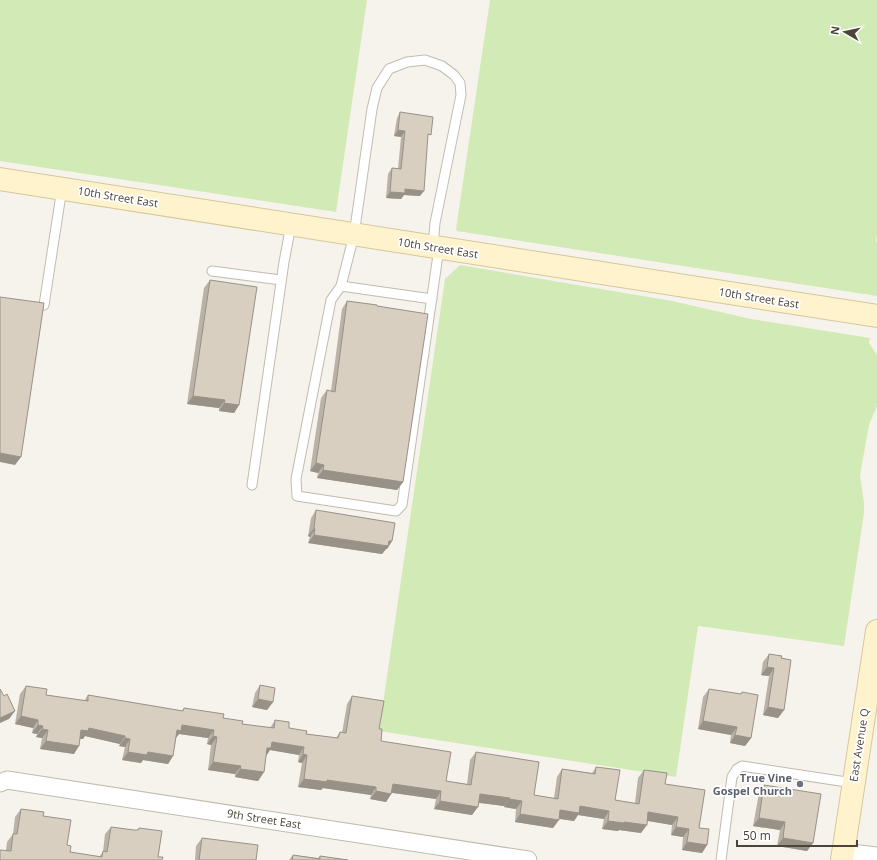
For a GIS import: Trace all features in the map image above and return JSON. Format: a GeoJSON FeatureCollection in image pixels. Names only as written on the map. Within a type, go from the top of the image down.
{"type":"FeatureCollection","features":[{"type":"Feature","properties":{"kind":"main road","name":"10th Street East"},"geometry":{"type":"LineString","coordinates":[[0,179],[877,316]]}},
{"type":"Feature","properties":{"kind":"main road","name":"East Avenue Q"},"geometry":{"type":"LineString","coordinates":[[843,856],[853,783],[872,694],[876,639]]}},
{"type":"Feature","properties":{"kind":"street","name":"9th Street East"},"geometry":{"type":"LineString","coordinates":[[0,783],[7,780],[528,860]]}},
{"type":"Feature","properties":{"kind":"street"},"geometry":{"type":"LineString","coordinates":[[843,856],[877,856]]}},
{"type":"Feature","properties":{"kind":"lane"},"geometry":{"type":"LineString","coordinates":[[425,60],[442,66],[454,75],[460,83],[461,95],[436,223],[436,248],[432,299],[402,505],[396,511],[297,496],[296,479],[331,300],[341,286],[354,235],[372,110],[377,88],[389,69],[407,62],[425,60]]}},
{"type":"Feature","properties":{"kind":"lane"},"geometry":{"type":"LineString","coordinates":[[44,305],[62,188]]}},
{"type":"Feature","properties":{"kind":"lane"},"geometry":{"type":"LineString","coordinates":[[252,485],[281,280],[291,225]]}},
{"type":"Feature","properties":{"kind":"lane"},"geometry":{"type":"LineString","coordinates":[[212,270],[281,280]]}},
{"type":"Feature","properties":{"kind":"lane"},"geometry":{"type":"LineString","coordinates":[[341,286],[432,299]]}},
{"type":"Feature","properties":{"kind":"lane"},"geometry":{"type":"LineString","coordinates":[[721,860],[732,777],[737,769],[742,766],[853,783]]}},
{"type":"Feature","properties":{"kind":"green space"},"geometry":{"type":"Polygon","coordinates":[[[0,0],[367,0],[336,212],[0,161],[0,0]]]}},
{"type":"Feature","properties":{"kind":"green space"},"geometry":{"type":"Polygon","coordinates":[[[490,0],[877,0],[877,296],[457,231],[456,229],[490,0]]]}},
{"type":"Feature","properties":{"kind":"green space"},"geometry":{"type":"Polygon","coordinates":[[[460,265],[672,301],[751,319],[870,338],[869,343],[877,355],[877,406],[869,425],[860,475],[864,513],[844,646],[698,626],[676,777],[379,731],[445,279],[460,265]]]}},
{"type":"Feature","properties":{"kind":"building"},"geometry":{"type":"Polygon","coordinates":[[[400,112],[433,117],[431,135],[428,134],[424,191],[405,189],[405,193],[390,192],[392,168],[401,169],[405,131],[398,130],[400,112]]]}},
{"type":"Feature","properties":{"kind":"building"},"geometry":{"type":"Polygon","coordinates":[[[210,280],[257,287],[239,405],[224,403],[225,400],[193,396],[210,280]]]}},
{"type":"Feature","properties":{"kind":"building"},"geometry":{"type":"Polygon","coordinates":[[[0,297],[44,303],[21,457],[0,453],[0,297]]]}},
{"type":"Feature","properties":{"kind":"building"},"geometry":{"type":"Polygon","coordinates":[[[347,301],[428,314],[403,482],[323,470],[324,465],[316,463],[327,390],[335,392],[347,301]]]}},
{"type":"Feature","properties":{"kind":"building"},"geometry":{"type":"Polygon","coordinates":[[[316,510],[395,523],[392,541],[389,541],[388,546],[314,535],[316,510]]]}},
{"type":"Feature","properties":{"kind":"building"},"geometry":{"type":"Polygon","coordinates":[[[769,654],[782,656],[781,658],[791,660],[784,710],[768,707],[774,668],[767,667],[769,654]]]}},
{"type":"Feature","properties":{"kind":"building"},"geometry":{"type":"Polygon","coordinates":[[[260,685],[275,688],[273,702],[258,699],[260,685]]]}},
{"type":"Feature","properties":{"kind":"building"},"geometry":{"type":"Polygon","coordinates":[[[26,686],[47,689],[46,695],[88,701],[88,695],[183,711],[184,708],[224,714],[223,718],[243,721],[242,724],[274,728],[275,720],[289,722],[289,728],[307,731],[306,734],[338,738],[340,732],[346,733],[352,696],[384,701],[379,729],[382,729],[381,741],[451,752],[446,781],[471,785],[476,752],[539,762],[534,795],[558,799],[562,769],[595,774],[596,767],[620,770],[615,800],[639,804],[644,770],[667,773],[665,784],[705,790],[699,828],[709,829],[707,845],[687,842],[689,829],[676,827],[678,817],[648,812],[647,825],[608,821],[609,811],[580,806],[579,813],[560,810],[559,820],[520,814],[522,801],[509,799],[510,798],[480,794],[478,807],[440,801],[441,791],[393,784],[391,794],[376,791],[376,787],[327,780],[327,782],[304,779],[307,755],[303,754],[304,747],[272,742],[271,748],[267,748],[264,772],[240,769],[241,766],[213,762],[217,737],[213,736],[214,730],[182,725],[181,731],[177,730],[173,756],[148,752],[147,755],[128,752],[130,739],[125,738],[125,736],[89,728],[88,731],[81,730],[79,746],[46,741],[48,730],[42,729],[43,726],[38,725],[38,720],[21,716],[26,686]]]}},
{"type":"Feature","properties":{"kind":"building"},"geometry":{"type":"Polygon","coordinates":[[[0,689],[4,696],[7,694],[15,711],[0,718],[0,689]]]}},
{"type":"Feature","properties":{"kind":"building"},"geometry":{"type":"Polygon","coordinates":[[[709,689],[758,695],[751,738],[735,735],[737,727],[703,721],[709,689]]]}},
{"type":"Feature","properties":{"kind":"building"},"geometry":{"type":"Polygon","coordinates":[[[764,785],[821,794],[813,843],[783,838],[785,822],[759,818],[764,785]]]}},
{"type":"Feature","properties":{"kind":"building"},"geometry":{"type":"Polygon","coordinates":[[[21,809],[44,812],[43,816],[71,820],[67,845],[71,846],[70,852],[102,857],[103,851],[107,852],[111,827],[162,831],[158,857],[163,857],[162,860],[0,860],[0,850],[11,851],[13,834],[17,834],[21,809]]]}},
{"type":"Feature","properties":{"kind":"building"},"geometry":{"type":"Polygon","coordinates":[[[202,838],[258,845],[256,860],[199,860],[202,838]]]}},
{"type":"Feature","properties":{"kind":"building"},"geometry":{"type":"Polygon","coordinates":[[[293,855],[320,859],[320,856],[348,860],[292,860],[293,855]]]}},
{"type":"Feature","properties":{"kind":"place","name":"True Vine Gospel Church"},"geometry":{"type":"Point","coordinates":[800,784]}}]}
